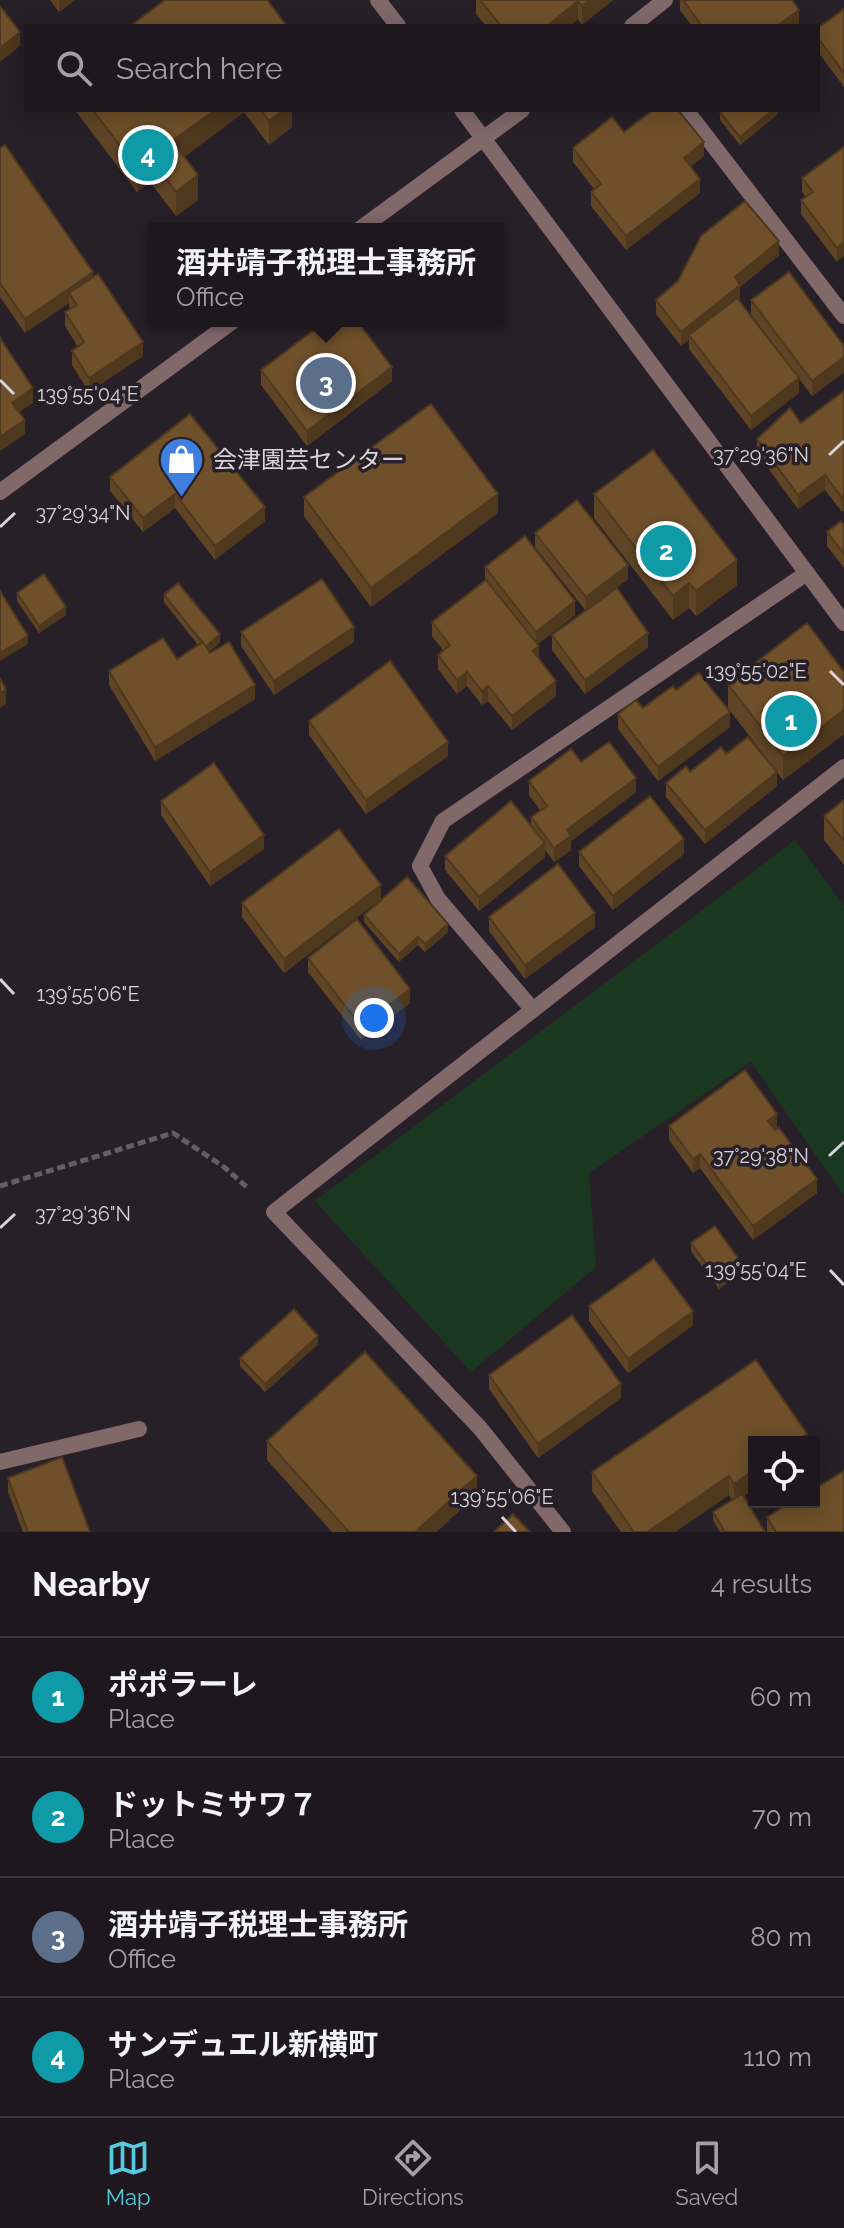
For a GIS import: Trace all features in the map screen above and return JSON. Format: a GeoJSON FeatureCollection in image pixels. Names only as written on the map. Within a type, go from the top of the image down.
{"type":"FeatureCollection","features":[{"type":"Feature","properties":{"kind":"street"},"geometry":{"type":"LineString","coordinates":[[378,0],[396,24]]}},
{"type":"Feature","properties":{"kind":"street"},"geometry":{"type":"LineString","coordinates":[[635,24],[665,0]]}},
{"type":"Feature","properties":{"kind":"street"},"geometry":{"type":"LineString","coordinates":[[464,112],[844,623]]}},
{"type":"Feature","properties":{"kind":"street"},"geometry":{"type":"LineString","coordinates":[[368,223],[519,112]]}},
{"type":"Feature","properties":{"kind":"street"},"geometry":{"type":"LineString","coordinates":[[688,112],[844,316]]}},
{"type":"Feature","properties":{"kind":"street"},"geometry":{"type":"LineString","coordinates":[[0,492],[225,327]]}},
{"type":"Feature","properties":{"kind":"street"},"geometry":{"type":"LineString","coordinates":[[533,1010],[438,899],[420,866],[443,821],[807,573]]}},
{"type":"Feature","properties":{"kind":"street"},"geometry":{"type":"LineString","coordinates":[[563,1532],[480,1428],[274,1212],[844,767]]}},
{"type":"Feature","properties":{"kind":"street"},"geometry":{"type":"LineString","coordinates":[[0,1462],[139,1429]]}},
{"type":"Feature","properties":{"kind":"path"},"geometry":{"type":"LineString","coordinates":[[0,1186],[173,1133],[224,1167],[274,1212]]}},
{"type":"Feature","properties":{"kind":"green space"},"geometry":{"type":"Polygon","coordinates":[[[795,840],[844,906],[844,1196],[751,1062],[589,1173],[596,1267],[471,1372],[315,1201],[795,840]]]}},
{"type":"Feature","properties":{"kind":"building"},"geometry":{"type":"Polygon","coordinates":[[[165,0],[267,0],[285,24],[133,24],[165,0]]]}},
{"type":"Feature","properties":{"kind":"building"},"geometry":{"type":"Polygon","coordinates":[[[480,0],[589,0],[582,6],[578,1],[549,24],[499,24],[480,0]]]}},
{"type":"Feature","properties":{"kind":"building"},"geometry":{"type":"Polygon","coordinates":[[[683,0],[792,0],[799,10],[780,24],[701,24],[683,0]]]}},
{"type":"Feature","properties":{"kind":"building"},"geometry":{"type":"Polygon","coordinates":[[[0,6],[20,32],[0,48],[0,6]]]}},
{"type":"Feature","properties":{"kind":"building"},"geometry":{"type":"Polygon","coordinates":[[[844,9],[844,73],[820,41],[820,27],[844,9]]]}},
{"type":"Feature","properties":{"kind":"building"},"geometry":{"type":"Polygon","coordinates":[[[95,112],[212,112],[172,141],[198,175],[176,192],[150,158],[137,168],[95,112]]]}},
{"type":"Feature","properties":{"kind":"building"},"geometry":{"type":"Polygon","coordinates":[[[262,112],[280,112],[269,121],[262,112]]]}},
{"type":"Feature","properties":{"kind":"building"},"geometry":{"type":"Polygon","coordinates":[[[650,112],[680,112],[704,142],[684,158],[700,179],[626,236],[591,192],[601,184],[573,148],[612,117],[624,132],[650,112]]]}},
{"type":"Feature","properties":{"kind":"building"},"geometry":{"type":"Polygon","coordinates":[[[720,112],[771,112],[740,137],[720,112]]]}},
{"type":"Feature","properties":{"kind":"building"},"geometry":{"type":"Polygon","coordinates":[[[5,145],[93,272],[25,319],[0,283],[0,148],[5,145]]]}},
{"type":"Feature","properties":{"kind":"building"},"geometry":{"type":"Polygon","coordinates":[[[844,147],[844,242],[837,248],[801,200],[813,192],[802,178],[844,147]]]}},
{"type":"Feature","properties":{"kind":"building"},"geometry":{"type":"Polygon","coordinates":[[[745,201],[779,241],[735,277],[740,285],[681,332],[656,300],[678,281],[701,236],[745,201]]]}},
{"type":"Feature","properties":{"kind":"building"},"geometry":{"type":"Polygon","coordinates":[[[789,272],[844,346],[844,357],[812,381],[751,300],[789,272]]]}},
{"type":"Feature","properties":{"kind":"building"},"geometry":{"type":"Polygon","coordinates":[[[98,274],[143,342],[89,378],[72,351],[84,342],[65,312],[77,305],[69,293],[98,274]]]}},
{"type":"Feature","properties":{"kind":"building"},"geometry":{"type":"Polygon","coordinates":[[[737,298],[799,378],[751,416],[689,335],[737,298]]]}},
{"type":"Feature","properties":{"kind":"building"},"geometry":{"type":"Polygon","coordinates":[[[318,327],[362,327],[392,367],[307,431],[261,370],[318,327]]]}},
{"type":"Feature","properties":{"kind":"building"},"geometry":{"type":"Polygon","coordinates":[[[0,338],[33,388],[12,403],[25,420],[0,437],[0,338]]]}},
{"type":"Feature","properties":{"kind":"building"},"geometry":{"type":"Polygon","coordinates":[[[844,391],[844,496],[842,498],[825,475],[798,495],[757,439],[790,408],[801,423],[844,391]]]}},
{"type":"Feature","properties":{"kind":"building"},"geometry":{"type":"Polygon","coordinates":[[[431,404],[498,494],[371,588],[304,497],[431,404]]]}},
{"type":"Feature","properties":{"kind":"building","name":"会津園芸センター"},"geometry":{"type":"Polygon","coordinates":[[[190,414],[265,507],[215,546],[175,494],[143,518],[110,477],[190,414]]]}},
{"type":"Feature","properties":{"kind":"building"},"geometry":{"type":"Polygon","coordinates":[[[653,450],[737,560],[696,591],[689,583],[673,596],[594,494],[653,450]]]}},
{"type":"Feature","properties":{"kind":"building"},"geometry":{"type":"Polygon","coordinates":[[[577,500],[628,565],[586,597],[535,533],[577,500]]]}},
{"type":"Feature","properties":{"kind":"building"},"geometry":{"type":"Polygon","coordinates":[[[841,521],[844,525],[844,554],[827,532],[841,521]]]}},
{"type":"Feature","properties":{"kind":"building"},"geometry":{"type":"Polygon","coordinates":[[[525,536],[575,601],[536,632],[485,567],[525,536]]]}},
{"type":"Feature","properties":{"kind":"building"},"geometry":{"type":"Polygon","coordinates":[[[44,574],[66,607],[39,626],[17,593],[44,574]]]}},
{"type":"Feature","properties":{"kind":"building"},"geometry":{"type":"Polygon","coordinates":[[[322,579],[354,627],[274,681],[241,632],[322,579]]]}},
{"type":"Feature","properties":{"kind":"building"},"geometry":{"type":"Polygon","coordinates":[[[486,580],[539,646],[533,651],[556,681],[512,716],[488,686],[482,691],[467,672],[457,680],[438,655],[450,645],[432,622],[486,580]]]}},
{"type":"Feature","properties":{"kind":"building"},"geometry":{"type":"Polygon","coordinates":[[[178,583],[220,634],[206,647],[164,595],[178,583]]]}},
{"type":"Feature","properties":{"kind":"building"},"geometry":{"type":"Polygon","coordinates":[[[617,588],[648,633],[585,680],[552,635],[617,588]]]}},
{"type":"Feature","properties":{"kind":"building"},"geometry":{"type":"Polygon","coordinates":[[[0,591],[28,636],[0,653],[0,591]]]}},
{"type":"Feature","properties":{"kind":"building"},"geometry":{"type":"Polygon","coordinates":[[[807,623],[844,672],[844,710],[783,756],[728,684],[807,623]]]}},
{"type":"Feature","properties":{"kind":"building"},"geometry":{"type":"Polygon","coordinates":[[[163,638],[177,659],[203,642],[210,653],[229,642],[255,685],[155,747],[109,671],[163,638]]]}},
{"type":"Feature","properties":{"kind":"building"},"geometry":{"type":"Polygon","coordinates":[[[390,661],[448,742],[366,800],[309,721],[390,661]]]}},
{"type":"Feature","properties":{"kind":"building"},"geometry":{"type":"Polygon","coordinates":[[[699,673],[730,712],[658,767],[618,714],[636,700],[643,708],[673,686],[676,690],[699,673]]]}},
{"type":"Feature","properties":{"kind":"building"},"geometry":{"type":"Polygon","coordinates":[[[0,678],[6,690],[0,693],[0,678]]]}},
{"type":"Feature","properties":{"kind":"building"},"geometry":{"type":"Polygon","coordinates":[[[748,737],[777,772],[705,830],[666,783],[686,766],[690,772],[721,747],[726,754],[748,737]]]}},
{"type":"Feature","properties":{"kind":"building"},"geometry":{"type":"Polygon","coordinates":[[[609,742],[636,778],[567,830],[571,836],[554,848],[531,817],[547,806],[529,781],[571,749],[581,762],[609,742]]]}},
{"type":"Feature","properties":{"kind":"building"},"geometry":{"type":"Polygon","coordinates":[[[214,763],[264,835],[210,872],[161,801],[214,763]]]}},
{"type":"Feature","properties":{"kind":"building"},"geometry":{"type":"Polygon","coordinates":[[[650,796],[684,839],[613,896],[579,852],[650,796]]]}},
{"type":"Feature","properties":{"kind":"building"},"geometry":{"type":"Polygon","coordinates":[[[844,800],[844,841],[824,816],[844,800]]]}},
{"type":"Feature","properties":{"kind":"building"},"geometry":{"type":"Polygon","coordinates":[[[511,801],[545,843],[479,897],[445,856],[511,801]]]}},
{"type":"Feature","properties":{"kind":"building"},"geometry":{"type":"Polygon","coordinates":[[[339,829],[381,885],[284,959],[242,903],[339,829]]]}},
{"type":"Feature","properties":{"kind":"building"},"geometry":{"type":"Polygon","coordinates":[[[558,864],[595,913],[525,965],[489,917],[558,864]]]}},
{"type":"Feature","properties":{"kind":"building"},"geometry":{"type":"Polygon","coordinates":[[[407,877],[448,924],[425,944],[418,937],[399,954],[364,915],[407,877]]]}},
{"type":"Feature","properties":{"kind":"building"},"geometry":{"type":"Polygon","coordinates":[[[357,919],[410,989],[361,1026],[308,958],[357,919]]]}},
{"type":"Feature","properties":{"kind":"building"},"geometry":{"type":"Polygon","coordinates":[[[745,1070],[777,1114],[768,1121],[775,1130],[779,1128],[817,1179],[753,1226],[700,1154],[693,1159],[669,1126],[745,1070]]]}},
{"type":"Feature","properties":{"kind":"building"},"geometry":{"type":"Polygon","coordinates":[[[715,1226],[742,1264],[719,1281],[691,1243],[715,1226]]]}},
{"type":"Feature","properties":{"kind":"building"},"geometry":{"type":"Polygon","coordinates":[[[654,1259],[693,1311],[628,1359],[589,1306],[654,1259]]]}},
{"type":"Feature","properties":{"kind":"building"},"geometry":{"type":"Polygon","coordinates":[[[294,1309],[318,1336],[265,1384],[240,1358],[294,1309]]]}},
{"type":"Feature","properties":{"kind":"building"},"geometry":{"type":"Polygon","coordinates":[[[572,1315],[621,1384],[538,1444],[489,1375],[572,1315]]]}},
{"type":"Feature","properties":{"kind":"building"},"geometry":{"type":"Polygon","coordinates":[[[365,1352],[477,1476],[415,1532],[349,1532],[267,1441],[365,1352]]]}},
{"type":"Feature","properties":{"kind":"building"},"geometry":{"type":"Polygon","coordinates":[[[756,1360],[807,1434],[748,1436],[748,1474],[734,1484],[729,1476],[647,1532],[634,1532],[592,1472],[756,1360]]]}},
{"type":"Feature","properties":{"kind":"building"},"geometry":{"type":"Polygon","coordinates":[[[62,1457],[90,1532],[28,1532],[8,1478],[62,1457]]]}},
{"type":"Feature","properties":{"kind":"building"},"geometry":{"type":"Polygon","coordinates":[[[844,1471],[844,1532],[776,1532],[767,1517],[782,1508],[820,1508],[820,1485],[844,1471]]]}},
{"type":"Feature","properties":{"kind":"building"},"geometry":{"type":"Polygon","coordinates":[[[742,1494],[765,1532],[725,1532],[713,1512],[742,1494]]]}},
{"type":"Feature","properties":{"kind":"building"},"geometry":{"type":"Polygon","coordinates":[[[513,1514],[530,1532],[494,1532],[513,1514]]]}},
{"type":"Feature","properties":{"kind":"place","name":"サンデュエル新横町"},"geometry":{"type":"Point","coordinates":[148,155]}},
{"type":"Feature","properties":{"kind":"place","name":"酒井靖子税理士事務所"},"geometry":{"type":"Point","coordinates":[326,383]}},
{"type":"Feature","properties":{"kind":"place","name":"会津園芸センター"},"geometry":{"type":"Point","coordinates":[182,499]}},
{"type":"Feature","properties":{"kind":"place","name":"ドットミサワ７"},"geometry":{"type":"Point","coordinates":[666,551]}},
{"type":"Feature","properties":{"kind":"place","name":"ポポラーレ"},"geometry":{"type":"Point","coordinates":[791,721]}}]}
